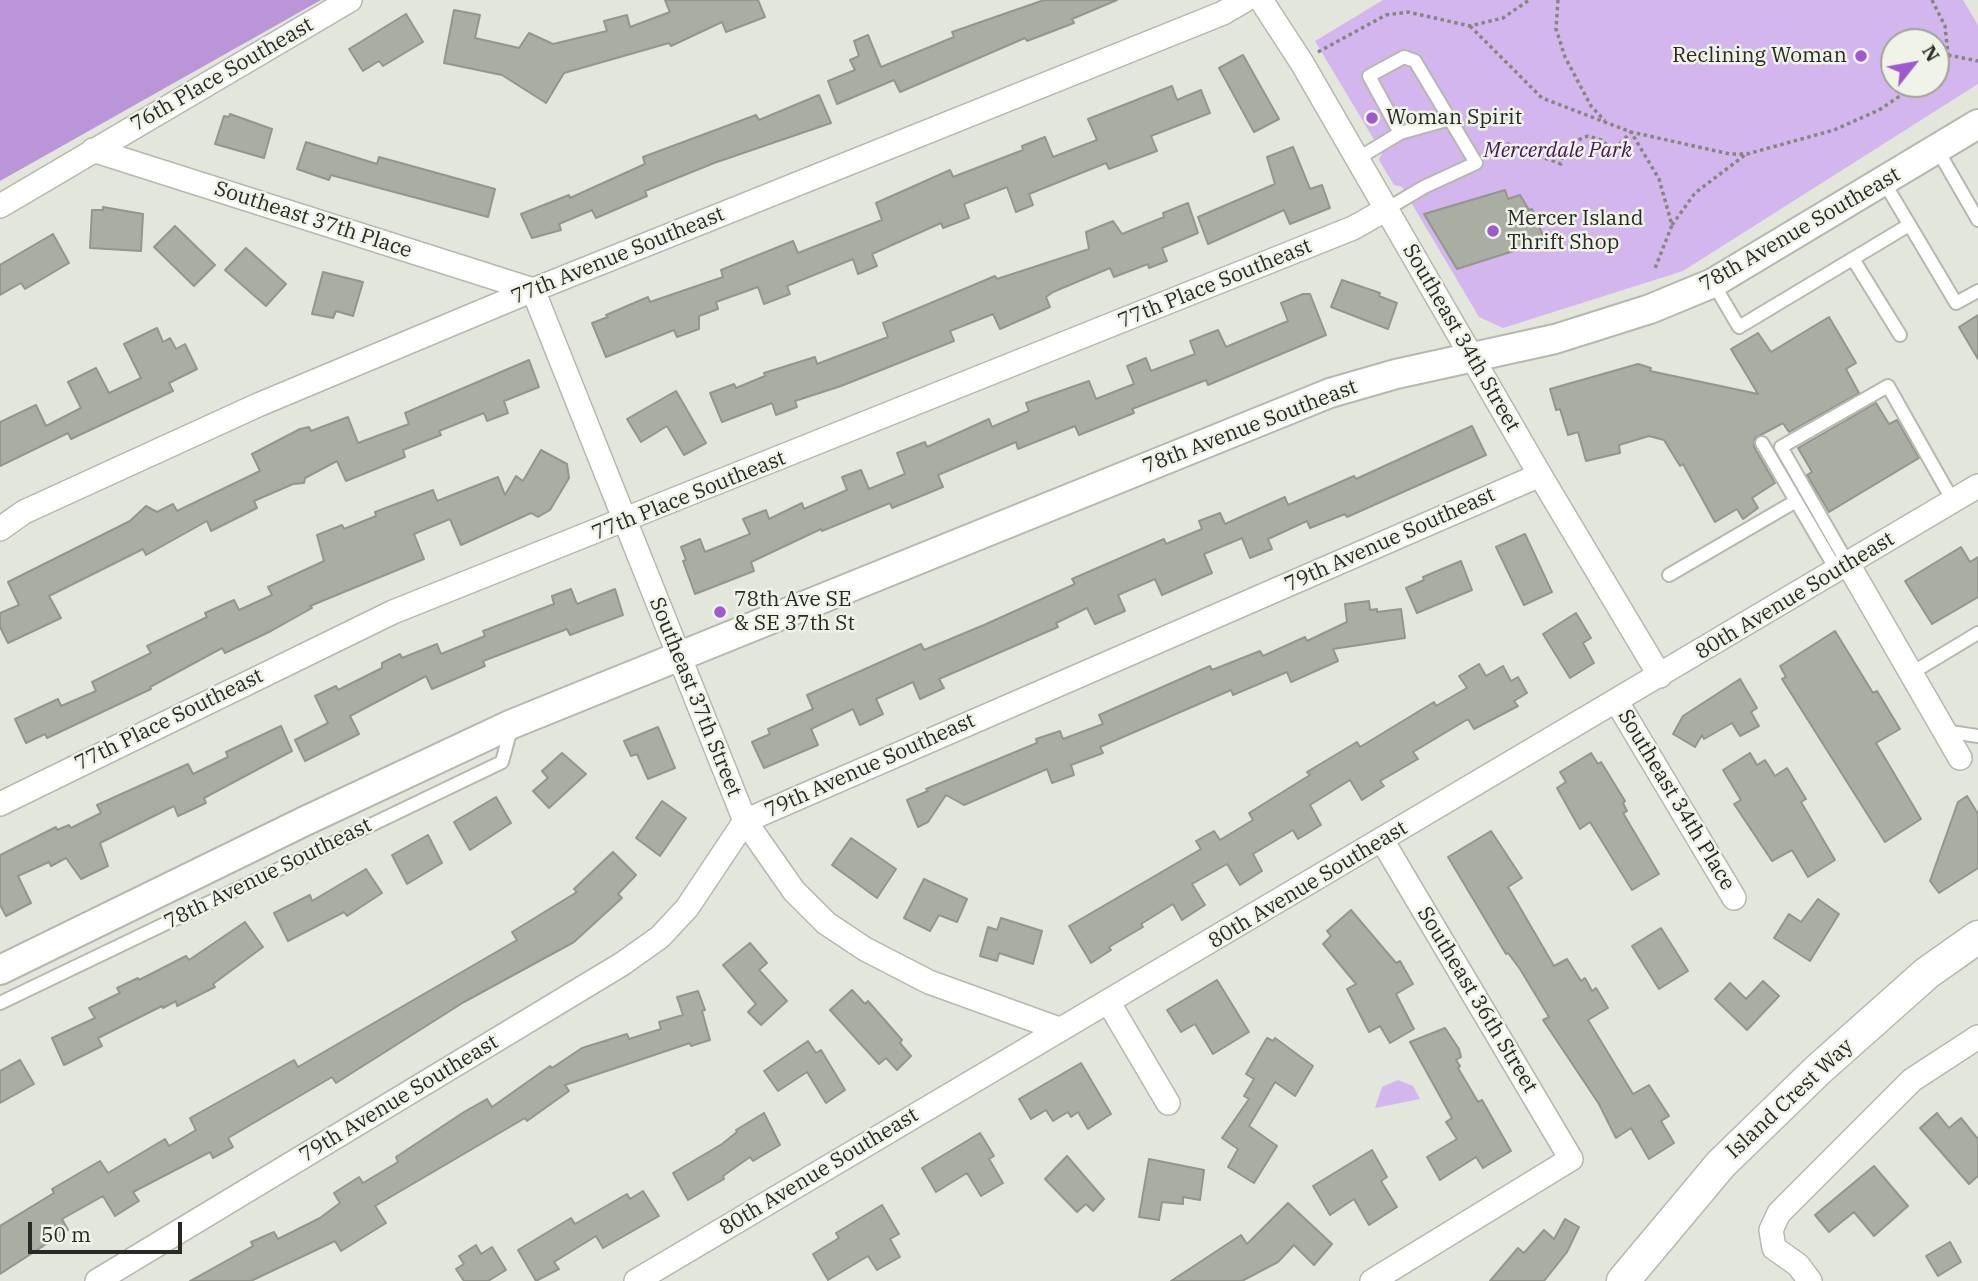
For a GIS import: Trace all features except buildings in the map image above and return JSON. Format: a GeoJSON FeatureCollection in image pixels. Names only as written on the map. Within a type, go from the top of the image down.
{"type":"FeatureCollection","features":[{"type":"Feature","properties":{"kind":"main road","name":"Island Crest Way"},"geometry":{"type":"LineString","coordinates":[[1623,1281],[1721,1164],[1927,973],[1978,937]]}},
{"type":"Feature","properties":{"kind":"street","name":"76th Place Southeast"},"geometry":{"type":"LineString","coordinates":[[0,206],[350,0]]}},
{"type":"Feature","properties":{"kind":"street","name":"77th Avenue Southeast"},"geometry":{"type":"LineString","coordinates":[[0,529],[24,512],[258,405],[533,290],[1210,18],[1245,0]]}},
{"type":"Feature","properties":{"kind":"street","name":"Southeast 34th Street"},"geometry":{"type":"LineString","coordinates":[[1261,0],[1302,63],[1540,475],[1660,676]]}},
{"type":"Feature","properties":{"kind":"street","name":"78th Avenue Southeast"},"geometry":{"type":"LineString","coordinates":[[0,970],[305,821],[512,724],[1330,393],[1472,356],[1555,339],[1650,309],[1713,283],[1978,124]]}},
{"type":"Feature","properties":{"kind":"street","name":"Southeast 37th Place"},"geometry":{"type":"LineString","coordinates":[[93,149],[533,290]]}},
{"type":"Feature","properties":{"kind":"street","name":"77th Place Southeast"},"geometry":{"type":"LineString","coordinates":[[0,804],[393,612],[1353,228],[1388,209]]}},
{"type":"Feature","properties":{"kind":"street","name":"Southeast 37th Street"},"geometry":{"type":"LineString","coordinates":[[533,290],[745,821],[794,891],[826,923],[929,982],[1059,1029]]}},
{"type":"Feature","properties":{"kind":"street","name":"79th Avenue Southeast"},"geometry":{"type":"LineString","coordinates":[[97,1281],[622,964],[660,937],[687,908],[745,821],[1540,475]]}},
{"type":"Feature","properties":{"kind":"street","name":"80th Avenue Southeast"},"geometry":{"type":"LineString","coordinates":[[636,1281],[1978,486]]}},
{"type":"Feature","properties":{"kind":"street"},"geometry":{"type":"LineString","coordinates":[[1843,568],[1960,758]]}},
{"type":"Feature","properties":{"kind":"street","name":"Southeast 34th Place"},"geometry":{"type":"LineString","coordinates":[[1617,702],[1734,898]]}},
{"type":"Feature","properties":{"kind":"street","name":"Southeast 36th Street"},"geometry":{"type":"LineString","coordinates":[[1372,1281],[1571,1159],[1382,840]]}},
{"type":"Feature","properties":{"kind":"street"},"geometry":{"type":"LineString","coordinates":[[1109,1003],[1168,1103]]}},
{"type":"Feature","properties":{"kind":"street"},"geometry":{"type":"LineString","coordinates":[[1810,1281],[1798,1265],[1774,1248],[1771,1230],[1779,1213],[1912,1080],[1978,1037]]}},
{"type":"Feature","properties":{"kind":"lane"},"geometry":{"type":"LineString","coordinates":[[1388,209],[1424,187],[1476,163],[1415,61],[1405,57],[1369,76],[1400,134]]}},
{"type":"Feature","properties":{"kind":"lane"},"geometry":{"type":"LineString","coordinates":[[1357,159],[1400,134],[1450,119]]}},
{"type":"Feature","properties":{"kind":"lane"},"geometry":{"type":"LineString","coordinates":[[1937,149],[1978,220]]}},
{"type":"Feature","properties":{"kind":"lane"},"geometry":{"type":"LineString","coordinates":[[1884,182],[1956,303],[1978,291]]}},
{"type":"Feature","properties":{"kind":"lane"},"geometry":{"type":"LineString","coordinates":[[1713,283],[1740,327],[1909,225]]}},
{"type":"Feature","properties":{"kind":"lane"},"geometry":{"type":"LineString","coordinates":[[1853,259],[1900,335]]}},
{"type":"Feature","properties":{"kind":"lane"},"geometry":{"type":"LineString","coordinates":[[1843,568],[1781,447],[1888,386],[1953,501]]}},
{"type":"Feature","properties":{"kind":"lane"},"geometry":{"type":"LineString","coordinates":[[1762,443],[1796,501],[1843,568]]}},
{"type":"Feature","properties":{"kind":"lane"},"geometry":{"type":"LineString","coordinates":[[1669,575],[1796,501]]}},
{"type":"Feature","properties":{"kind":"lane"},"geometry":{"type":"LineString","coordinates":[[1910,674],[1978,633]]}},
{"type":"Feature","properties":{"kind":"lane","name":"78th Avenue Southeast"},"geometry":{"type":"LineString","coordinates":[[0,1003],[502,762],[512,724]]}},
{"type":"Feature","properties":{"kind":"lane"},"geometry":{"type":"LineString","coordinates":[[1944,731],[1978,736]]}},
{"type":"Feature","properties":{"kind":"path"},"geometry":{"type":"LineString","coordinates":[[1302,63],[1386,15],[1408,12],[1470,26],[1503,18],[1529,0]]}},
{"type":"Feature","properties":{"kind":"path"},"geometry":{"type":"LineString","coordinates":[[1558,0],[1556,29],[1565,57],[1591,106],[1607,123]]}},
{"type":"Feature","properties":{"kind":"path"},"geometry":{"type":"LineString","coordinates":[[1932,0],[1945,28]]}},
{"type":"Feature","properties":{"kind":"path"},"geometry":{"type":"LineString","coordinates":[[1470,26],[1542,98],[1631,132],[1691,147],[1746,154],[1834,131],[1880,110],[1898,98]]}},
{"type":"Feature","properties":{"kind":"path"},"geometry":{"type":"LineString","coordinates":[[1950,55],[1978,61]]}},
{"type":"Feature","properties":{"kind":"path"},"geometry":{"type":"LineString","coordinates":[[1494,152],[1508,144],[1561,164],[1563,153],[1573,142],[1588,136],[1601,140],[1614,150],[1631,132]]}},
{"type":"Feature","properties":{"kind":"path"},"geometry":{"type":"LineString","coordinates":[[1631,132],[1659,179],[1672,225]]}},
{"type":"Feature","properties":{"kind":"path"},"geometry":{"type":"LineString","coordinates":[[1654,271],[1672,225],[1695,193],[1746,154]]}},
{"type":"Feature","properties":{"kind":"green space","name":"Mercerdale Park"},"geometry":{"type":"Polygon","coordinates":[[[1383,0],[1963,0],[1978,25],[1978,84],[1683,271],[1503,328],[1479,317],[1402,187],[1394,185],[1379,160],[1382,153],[1315,41],[1383,0]]]}},
{"type":"Feature","properties":{"kind":"green space"},"geometry":{"type":"Polygon","coordinates":[[[1398,1080],[1413,1086],[1420,1099],[1375,1108],[1382,1087],[1398,1080]]]}},
{"type":"Feature","properties":{"kind":"shaded area"},"geometry":{"type":"Polygon","coordinates":[[[0,0],[321,0],[0,181],[0,0]]]}},
{"type":"Feature","properties":{"kind":"place","name":"Reclining Woman"},"geometry":{"type":"Point","coordinates":[1861,56]}},
{"type":"Feature","properties":{"kind":"place","name":"Woman Spirit"},"geometry":{"type":"Point","coordinates":[1372,118]}},
{"type":"Feature","properties":{"kind":"place","name":"Mercer Island Thrift Shop"},"geometry":{"type":"Point","coordinates":[1493,231]}},
{"type":"Feature","properties":{"kind":"place","name":"78th Ave SE & SE 37th St"},"geometry":{"type":"Point","coordinates":[720,612]}}]}
